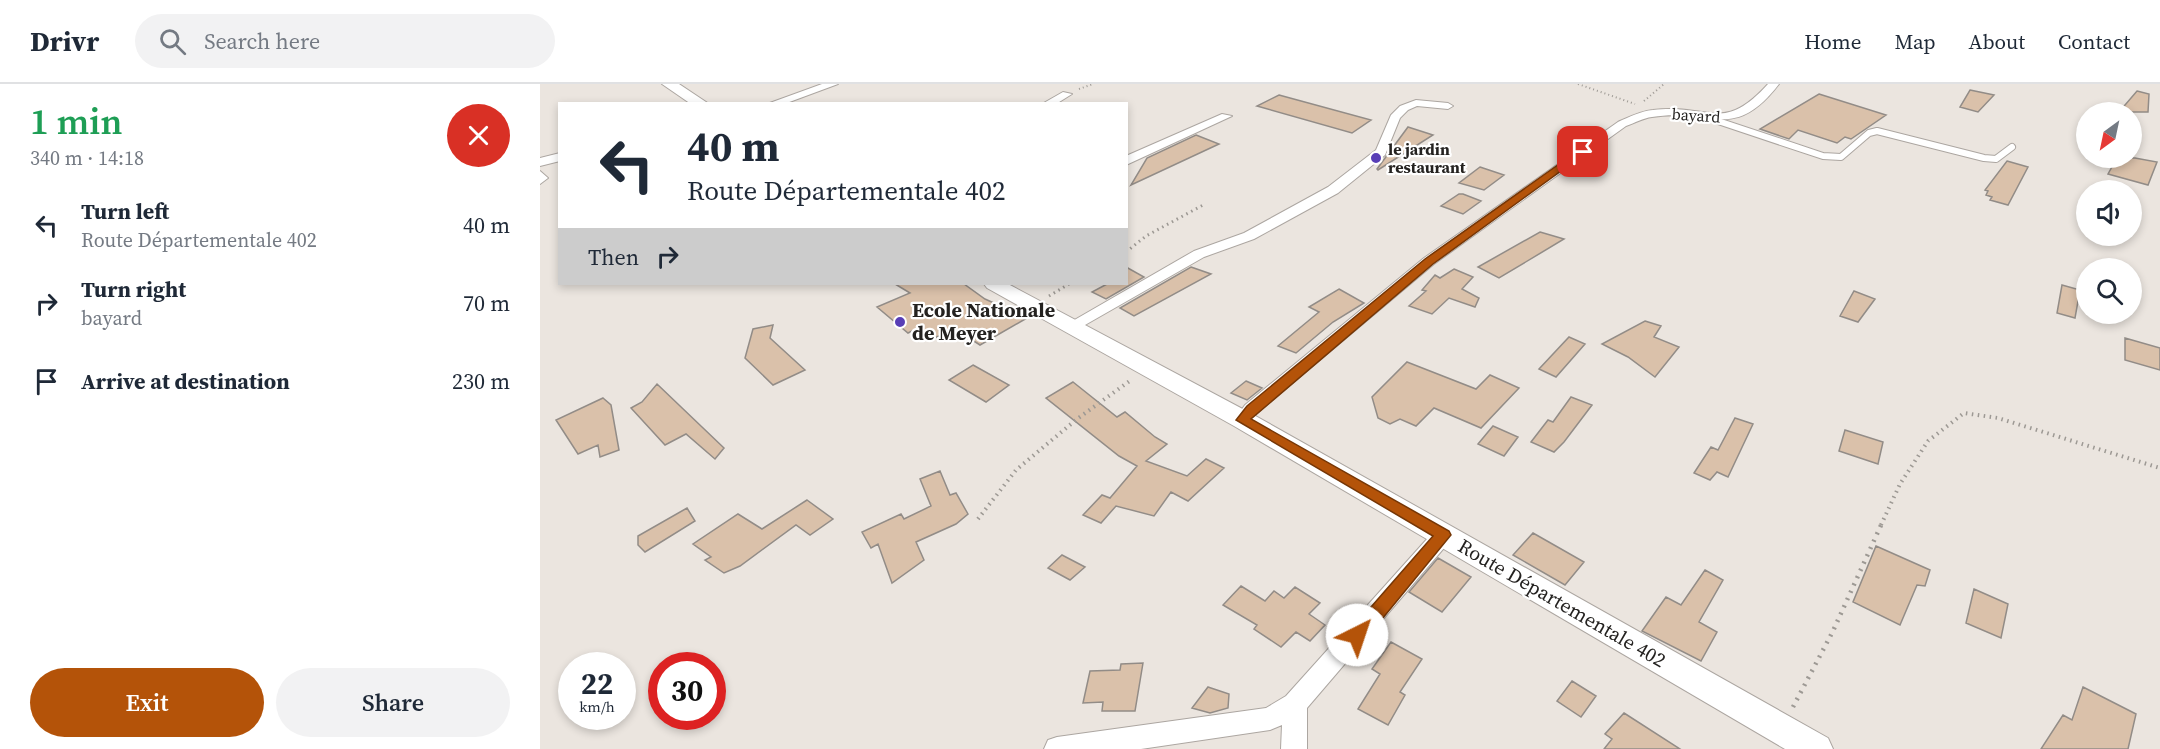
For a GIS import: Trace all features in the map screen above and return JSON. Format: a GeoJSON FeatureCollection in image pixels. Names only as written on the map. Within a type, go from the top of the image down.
{"type":"FeatureCollection","features":[{"type":"Feature","properties":{"kind":"main road"},"geometry":{"type":"LineString","coordinates":[[669,84],[699,102]]}},
{"type":"Feature","properties":{"kind":"main road","name":"Route Départementale 402"},"geometry":{"type":"LineString","coordinates":[[996,285],[1243,420],[1816,749]]}},
{"type":"Feature","properties":{"kind":"street"},"geometry":{"type":"LineString","coordinates":[[778,102],[833,84]]}},
{"type":"Feature","properties":{"kind":"street","name":"bayard"},"geometry":{"type":"LineString","coordinates":[[1243,420],[1251,409],[1429,261],[1622,124],[1656,112],[1715,120],[1736,116],[1765,96],[1774,84]]}},
{"type":"Feature","properties":{"kind":"street"},"geometry":{"type":"LineString","coordinates":[[1051,102],[1067,94]]}},
{"type":"Feature","properties":{"kind":"street"},"geometry":{"type":"LineString","coordinates":[[1072,326],[1199,254],[1249,236],[1333,190],[1359,172],[1381,152],[1395,117],[1404,108],[1416,103],[1448,106]]}},
{"type":"Feature","properties":{"kind":"street"},"geometry":{"type":"LineString","coordinates":[[1128,160],[1226,116]]}},
{"type":"Feature","properties":{"kind":"street"},"geometry":{"type":"LineString","coordinates":[[540,162],[558,158]]}},
{"type":"Feature","properties":{"kind":"street"},"geometry":{"type":"LineString","coordinates":[[540,175],[542,178],[540,180]]}},
{"type":"Feature","properties":{"kind":"street"},"geometry":{"type":"LineString","coordinates":[[1057,749],[1270,719],[1296,704],[1443,535]]}},
{"type":"Feature","properties":{"kind":"street"},"geometry":{"type":"LineString","coordinates":[[1294,749],[1296,704]]}},
{"type":"Feature","properties":{"kind":"lane"},"geometry":{"type":"LineString","coordinates":[[1715,120],[1823,156],[1841,157],[1869,133],[1877,131],[1984,158],[1996,159],[2012,147]]}},
{"type":"Feature","properties":{"kind":"path"},"geometry":{"type":"LineString","coordinates":[[1578,84],[1639,105]]}},
{"type":"Feature","properties":{"kind":"path"},"geometry":{"type":"LineString","coordinates":[[1128,250],[1146,236],[1205,204]]}},
{"type":"Feature","properties":{"kind":"path"},"geometry":{"type":"LineString","coordinates":[[978,519],[1016,470],[1077,418],[1149,367]]}},
{"type":"Feature","properties":{"kind":"path"},"geometry":{"type":"LineString","coordinates":[[1781,729],[1833,631],[1846,598],[1900,484],[1928,441],[1964,413],[1998,418],[2160,468]]}},
{"type":"Feature","properties":{"kind":"building"},"geometry":{"type":"Polygon","coordinates":[[[1970,90],[1994,95],[1978,112],[1960,107],[1970,90]]]}},
{"type":"Feature","properties":{"kind":"building"},"geometry":{"type":"Polygon","coordinates":[[[2137,91],[2149,94],[2148,112],[2142,112],[2142,102],[2128,102],[2137,91]]]}},
{"type":"Feature","properties":{"kind":"building"},"geometry":{"type":"Polygon","coordinates":[[[1819,94],[1886,115],[1851,139],[1845,137],[1837,143],[1798,130],[1789,139],[1760,129],[1819,94]]]}},
{"type":"Feature","properties":{"kind":"building"},"geometry":{"type":"Polygon","coordinates":[[[1279,95],[1371,120],[1352,133],[1257,106],[1279,95]]]}},
{"type":"Feature","properties":{"kind":"building"},"geometry":{"type":"Polygon","coordinates":[[[1408,127],[1433,135],[1378,170],[1377,169],[1408,127]]]}},
{"type":"Feature","properties":{"kind":"building"},"geometry":{"type":"Polygon","coordinates":[[[1196,135],[1219,144],[1131,185],[1147,158],[1196,135]]]}},
{"type":"Feature","properties":{"kind":"building"},"geometry":{"type":"Polygon","coordinates":[[[2142,159],[2157,162],[2148,185],[2142,183],[2142,180],[2130,180],[2108,174],[2111,168],[2142,168],[2142,159]]]}},
{"type":"Feature","properties":{"kind":"building"},"geometry":{"type":"Polygon","coordinates":[[[2007,161],[2028,167],[2008,205],[1990,200],[1992,197],[1986,195],[1988,191],[1985,190],[2007,161]]]}},
{"type":"Feature","properties":{"kind":"building"},"geometry":{"type":"Polygon","coordinates":[[[1480,167],[1504,175],[1484,190],[1459,183],[1480,167]]]}},
{"type":"Feature","properties":{"kind":"building"},"geometry":{"type":"Polygon","coordinates":[[[1459,194],[1481,201],[1463,214],[1441,206],[1459,194]]]}},
{"type":"Feature","properties":{"kind":"building"},"geometry":{"type":"Polygon","coordinates":[[[1540,232],[1564,239],[1499,278],[1478,267],[1540,232]]]}},
{"type":"Feature","properties":{"kind":"building"},"geometry":{"type":"Polygon","coordinates":[[[1191,267],[1211,274],[1134,316],[1120,308],[1191,267]]]}},
{"type":"Feature","properties":{"kind":"building"},"geometry":{"type":"Polygon","coordinates":[[[1128,268],[1144,277],[1106,299],[1092,292],[1105,285],[1128,285],[1128,268]]]}},
{"type":"Feature","properties":{"kind":"building"},"geometry":{"type":"Polygon","coordinates":[[[1454,269],[1473,277],[1462,289],[1479,298],[1475,307],[1449,298],[1432,314],[1409,306],[1426,291],[1422,290],[1435,275],[1440,278],[1454,269]]]}},
{"type":"Feature","properties":{"kind":"building"},"geometry":{"type":"Polygon","coordinates":[[[897,285],[965,285],[985,299],[1027,318],[980,345],[954,328],[929,341],[914,330],[908,333],[877,307],[910,293],[897,285]]]}},
{"type":"Feature","properties":{"kind":"building"},"geometry":{"type":"Polygon","coordinates":[[[2062,285],[2076,289],[2075,318],[2057,313],[2062,285]]]}},
{"type":"Feature","properties":{"kind":"building"},"geometry":{"type":"Polygon","coordinates":[[[1339,289],[1364,303],[1333,322],[1296,353],[1278,346],[1319,312],[1309,307],[1339,289]]]}},
{"type":"Feature","properties":{"kind":"building"},"geometry":{"type":"Polygon","coordinates":[[[1854,291],[1875,299],[1858,322],[1840,316],[1854,291]]]}},
{"type":"Feature","properties":{"kind":"building"},"geometry":{"type":"Polygon","coordinates":[[[1645,321],[1661,326],[1654,337],[1679,347],[1655,377],[1628,357],[1602,344],[1645,321]]]}},
{"type":"Feature","properties":{"kind":"building"},"geometry":{"type":"Polygon","coordinates":[[[773,325],[770,338],[805,370],[773,385],[745,358],[753,329],[773,325]]]}},
{"type":"Feature","properties":{"kind":"building"},"geometry":{"type":"Polygon","coordinates":[[[1569,337],[1585,344],[1556,377],[1539,369],[1569,337]]]}},
{"type":"Feature","properties":{"kind":"building"},"geometry":{"type":"Polygon","coordinates":[[[2125,338],[2160,348],[2160,370],[2125,360],[2125,338]]]}},
{"type":"Feature","properties":{"kind":"building"},"geometry":{"type":"Polygon","coordinates":[[[1407,362],[1476,389],[1490,375],[1519,388],[1481,428],[1434,408],[1416,426],[1400,419],[1390,424],[1378,418],[1372,397],[1407,362]]]}},
{"type":"Feature","properties":{"kind":"building"},"geometry":{"type":"Polygon","coordinates":[[[973,365],[1009,385],[986,402],[949,380],[973,365]]]}},
{"type":"Feature","properties":{"kind":"building"},"geometry":{"type":"Polygon","coordinates":[[[1246,381],[1262,388],[1247,400],[1231,393],[1246,381]]]}},
{"type":"Feature","properties":{"kind":"building"},"geometry":{"type":"Polygon","coordinates":[[[1073,382],[1117,417],[1125,412],[1167,444],[1146,461],[1187,476],[1206,459],[1224,468],[1188,501],[1171,492],[1154,516],[1116,506],[1101,523],[1083,515],[1102,495],[1110,498],[1137,466],[1119,456],[1046,398],[1073,382]]]}},
{"type":"Feature","properties":{"kind":"building"},"geometry":{"type":"Polygon","coordinates":[[[657,384],[724,448],[715,459],[686,434],[665,445],[631,408],[642,402],[657,384]]]}},
{"type":"Feature","properties":{"kind":"building"},"geometry":{"type":"Polygon","coordinates":[[[1571,397],[1592,405],[1564,442],[1554,452],[1531,442],[1548,420],[1553,422],[1571,397]]]}},
{"type":"Feature","properties":{"kind":"building"},"geometry":{"type":"Polygon","coordinates":[[[603,398],[611,405],[619,450],[600,457],[598,445],[578,454],[556,420],[603,398]]]}},
{"type":"Feature","properties":{"kind":"building"},"geometry":{"type":"Polygon","coordinates":[[[1735,418],[1753,424],[1728,477],[1717,472],[1710,480],[1694,473],[1711,447],[1718,450],[1735,418]]]}},
{"type":"Feature","properties":{"kind":"building"},"geometry":{"type":"Polygon","coordinates":[[[1493,426],[1518,437],[1504,456],[1478,444],[1493,426]]]}},
{"type":"Feature","properties":{"kind":"building"},"geometry":{"type":"Polygon","coordinates":[[[1845,430],[1883,442],[1878,464],[1839,451],[1845,430]]]}},
{"type":"Feature","properties":{"kind":"building"},"geometry":{"type":"Polygon","coordinates":[[[940,471],[950,495],[956,493],[968,514],[956,524],[916,542],[924,560],[892,583],[878,544],[871,548],[862,532],[901,514],[904,519],[931,506],[920,479],[940,471]]]}},
{"type":"Feature","properties":{"kind":"building"},"geometry":{"type":"Polygon","coordinates":[[[807,500],[833,519],[810,535],[796,525],[740,566],[724,573],[705,560],[711,557],[693,544],[738,514],[762,529],[807,500]]]}},
{"type":"Feature","properties":{"kind":"building"},"geometry":{"type":"Polygon","coordinates":[[[687,508],[695,521],[645,552],[638,545],[638,536],[687,508]]]}},
{"type":"Feature","properties":{"kind":"building"},"geometry":{"type":"Polygon","coordinates":[[[1533,533],[1584,562],[1565,585],[1513,555],[1533,533]]]}},
{"type":"Feature","properties":{"kind":"building"},"geometry":{"type":"Polygon","coordinates":[[[1876,546],[1930,570],[1925,586],[1917,585],[1900,625],[1853,602],[1876,546]]]}},
{"type":"Feature","properties":{"kind":"building"},"geometry":{"type":"Polygon","coordinates":[[[1062,555],[1085,567],[1070,580],[1048,568],[1062,555]]]}},
{"type":"Feature","properties":{"kind":"building"},"geometry":{"type":"Polygon","coordinates":[[[1438,558],[1471,577],[1442,612],[1409,592],[1438,558]]]}},
{"type":"Feature","properties":{"kind":"building"},"geometry":{"type":"Polygon","coordinates":[[[1705,570],[1723,580],[1699,622],[1717,632],[1701,661],[1642,631],[1666,597],[1681,605],[1705,570]]]}},
{"type":"Feature","properties":{"kind":"building"},"geometry":{"type":"Polygon","coordinates":[[[1241,586],[1265,601],[1274,591],[1284,598],[1295,587],[1320,603],[1309,614],[1325,625],[1310,641],[1296,632],[1281,647],[1254,629],[1257,625],[1223,605],[1241,586]]]}},
{"type":"Feature","properties":{"kind":"building"},"geometry":{"type":"Polygon","coordinates":[[[1974,589],[2008,604],[2001,638],[1966,623],[1974,589]]]}},
{"type":"Feature","properties":{"kind":"building"},"geometry":{"type":"Polygon","coordinates":[[[1391,642],[1422,659],[1400,692],[1405,695],[1388,725],[1358,709],[1380,674],[1372,669],[1391,642]]]}},
{"type":"Feature","properties":{"kind":"building"},"geometry":{"type":"Polygon","coordinates":[[[1143,663],[1135,711],[1102,711],[1103,702],[1083,703],[1090,671],[1120,670],[1121,664],[1143,663]]]}},
{"type":"Feature","properties":{"kind":"building"},"geometry":{"type":"Polygon","coordinates":[[[1572,681],[1596,696],[1581,717],[1557,701],[1572,681]]]}},
{"type":"Feature","properties":{"kind":"building"},"geometry":{"type":"Polygon","coordinates":[[[1208,687],[1229,694],[1228,708],[1210,713],[1192,708],[1208,687]]]}},
{"type":"Feature","properties":{"kind":"building"},"geometry":{"type":"Polygon","coordinates":[[[2083,687],[2136,714],[2128,749],[2041,749],[2063,715],[2072,720],[2083,687]]]}},
{"type":"Feature","properties":{"kind":"building"},"geometry":{"type":"Polygon","coordinates":[[[1624,713],[1680,749],[1604,749],[1612,739],[1605,734],[1624,713]]]}},
{"type":"Feature","properties":{"kind":"place","name":"le jardin restaurant"},"geometry":{"type":"Point","coordinates":[1376,158]}},
{"type":"Feature","properties":{"kind":"place","name":"Ecole Nationale de Meyer"},"geometry":{"type":"Point","coordinates":[900,322]}},
{"type":"Feature","properties":{"kind":"route"},"geometry":{"type":"LineString","coordinates":[[1357,635],[1443,535],[1243,420],[1251,409],[1429,261],[1583,152]]}}]}
